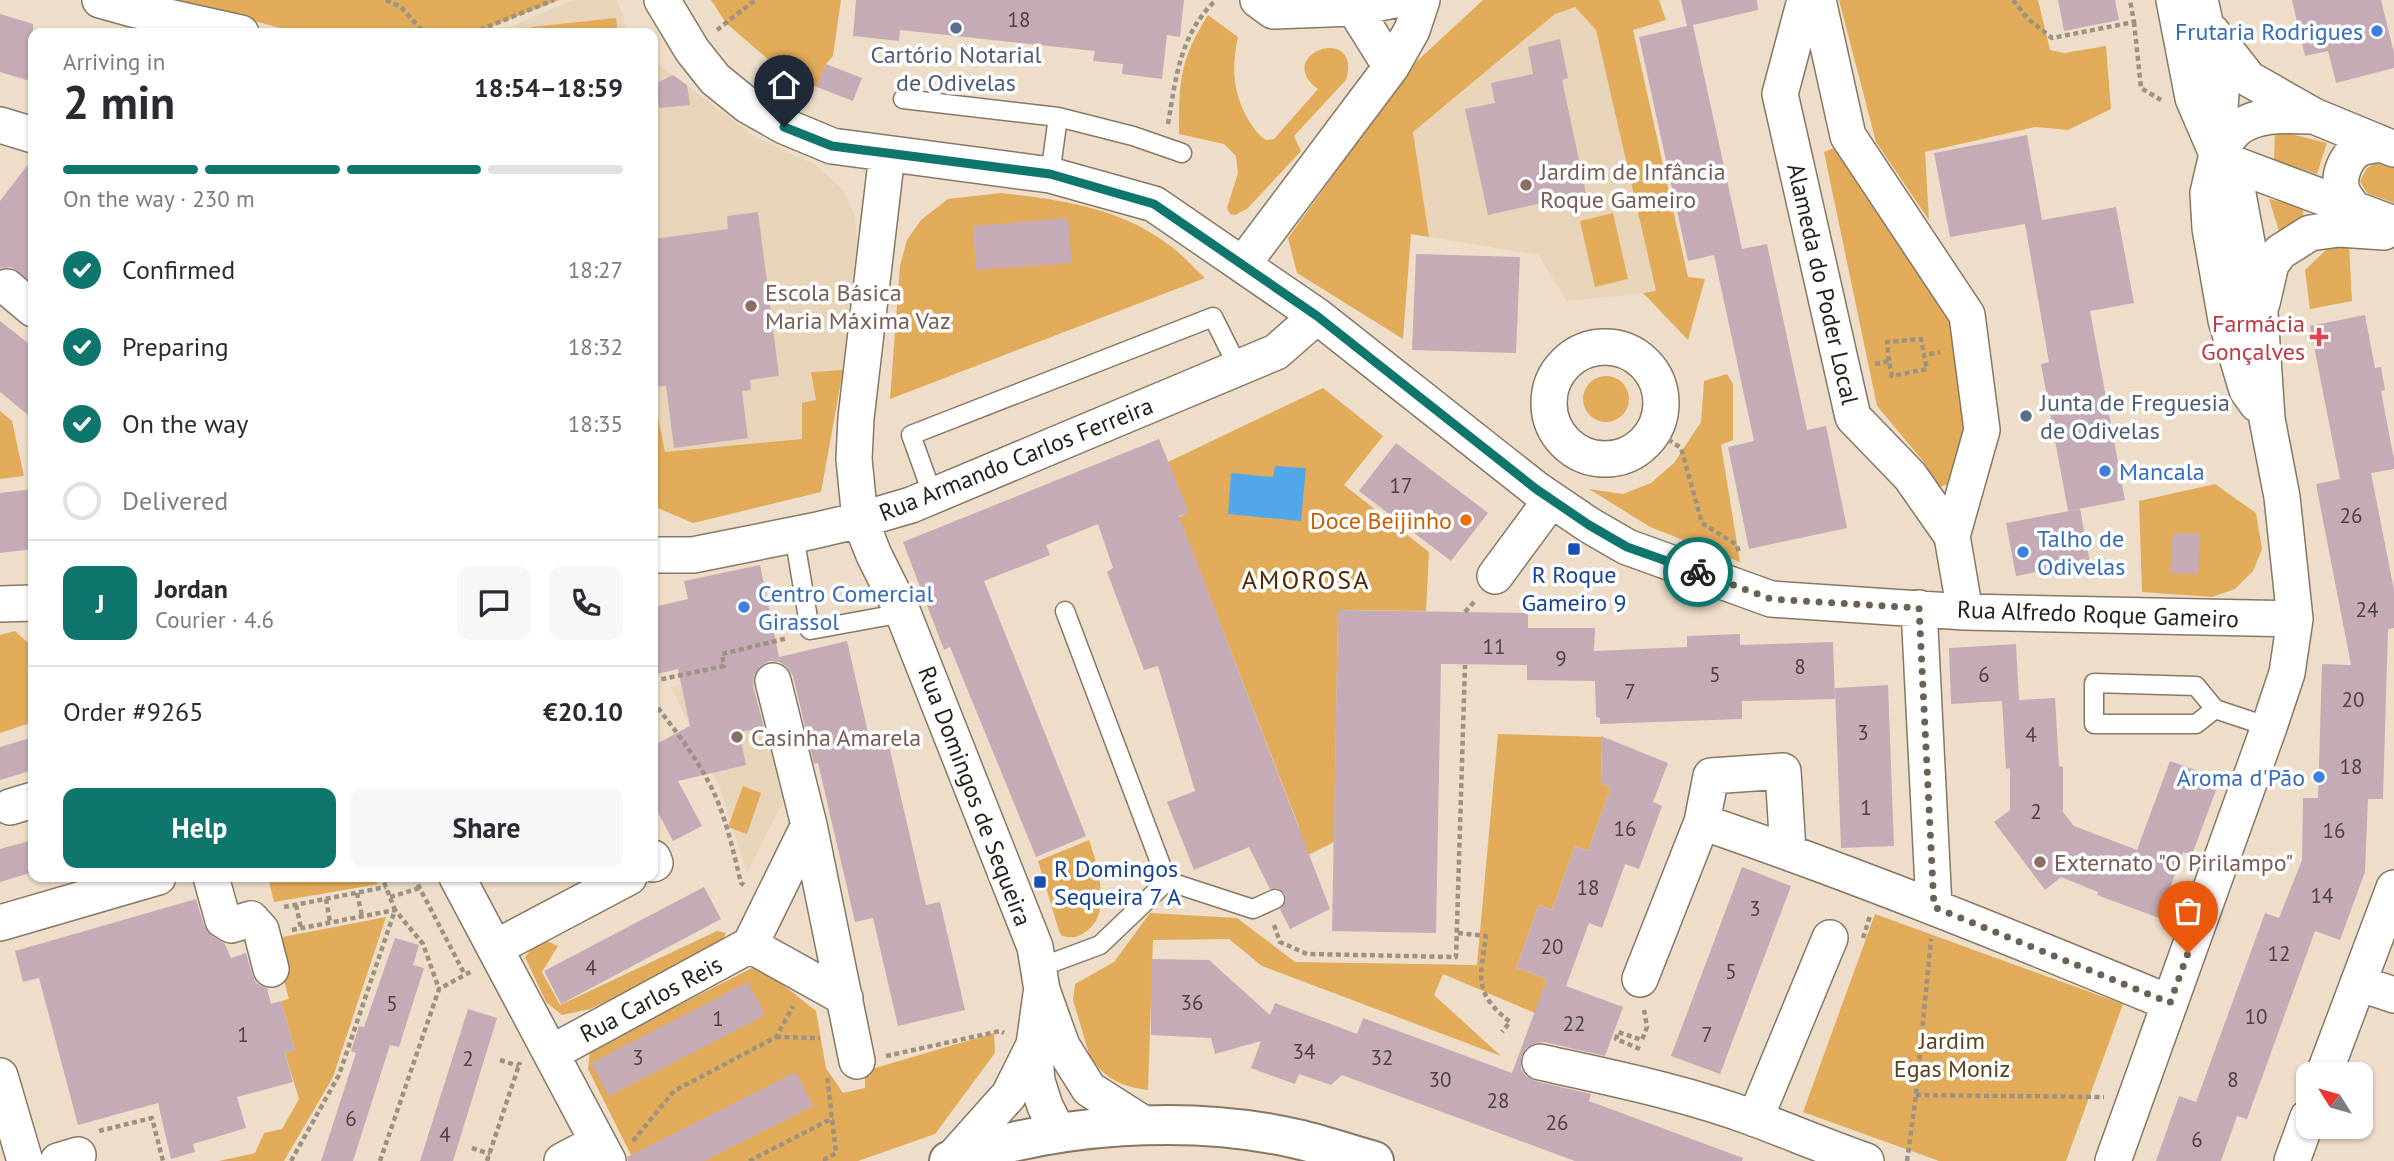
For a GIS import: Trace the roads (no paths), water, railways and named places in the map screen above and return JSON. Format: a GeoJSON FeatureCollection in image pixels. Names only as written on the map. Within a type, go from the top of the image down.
{"type":"FeatureCollection","features":[{"type":"Feature","properties":{"kind":"main road"},"geometry":{"type":"LineString","coordinates":[[950,1160],[1017,1151],[1059,1134],[1144,1124],[1234,1129],[1296,1139],[1374,1161]]}},
{"type":"Feature","properties":{"kind":"street"},"geometry":{"type":"LineString","coordinates":[[100,0],[220,28]]}},
{"type":"Feature","properties":{"kind":"street","name":"Rua Alfredo Roque Gameiro"},"geometry":{"type":"LineString","coordinates":[[662,0],[692,50],[715,79],[747,106],[784,127],[832,146],[1050,174],[1154,204],[1317,316],[1544,494],[1627,547],[1771,599],[1965,612],[2295,619]]}},
{"type":"Feature","properties":{"kind":"street"},"geometry":{"type":"LineString","coordinates":[[1258,0],[1273,11],[1354,8],[1394,0]]}},
{"type":"Feature","properties":{"kind":"street"},"geometry":{"type":"LineString","coordinates":[[1243,264],[1391,67],[1412,30],[1422,0]]}},
{"type":"Feature","properties":{"kind":"street","name":"Alameda do Poder Local"},"geometry":{"type":"LineString","coordinates":[[1805,0],[1780,94],[1853,417],[1910,476],[1952,536],[1965,612]]}},
{"type":"Feature","properties":{"kind":"street","name":"Alameda do Poder Local"},"geometry":{"type":"LineString","coordinates":[[1818,0],[1847,135],[1967,315],[1982,430],[1952,536]]}},
{"type":"Feature","properties":{"kind":"street"},"geometry":{"type":"LineString","coordinates":[[2192,4],[2215,38],[2249,79],[2314,116],[2387,147]]}},
{"type":"Feature","properties":{"kind":"street"},"geometry":{"type":"LineString","coordinates":[[2192,4],[2221,93],[2217,153],[2208,193],[2210,228],[2226,320],[2247,390],[2267,419]]}},
{"type":"Feature","properties":{"kind":"street"},"geometry":{"type":"LineString","coordinates":[[1354,8],[1391,67]]}},
{"type":"Feature","properties":{"kind":"street"},"geometry":{"type":"LineString","coordinates":[[2217,153],[2236,129],[2254,119],[2271,116],[2314,116]]}},
{"type":"Feature","properties":{"kind":"street"},"geometry":{"type":"LineString","coordinates":[[0,125],[28,133]]}},
{"type":"Feature","properties":{"kind":"street"},"geometry":{"type":"LineString","coordinates":[[2354,209],[2342,193],[2340,182],[2349,158],[2361,148],[2387,147]]}},
{"type":"Feature","properties":{"kind":"street"},"geometry":{"type":"LineString","coordinates":[[2217,153],[2231,163],[2394,224]]}},
{"type":"Feature","properties":{"kind":"street"},"geometry":{"type":"LineString","coordinates":[[2113,1161],[2269,727],[2287,673],[2295,619],[2283,497],[2267,419],[2260,313],[2238,194],[2217,153]]}},
{"type":"Feature","properties":{"kind":"street","name":"Rua Domingos de Sequeira"},"geometry":{"type":"LineString","coordinates":[[887,154],[856,418],[854,459],[860,520],[874,555],[904,613],[1035,947],[1040,979]]}},
{"type":"Feature","properties":{"kind":"street"},"geometry":{"type":"LineString","coordinates":[[2260,313],[2270,264],[2280,252],[2310,233],[2339,229],[2394,233]]}},
{"type":"Feature","properties":{"kind":"street","name":"Rua Armando Carlos Ferreira"},"geometry":{"type":"LineString","coordinates":[[658,555],[694,555],[794,535],[860,520],[933,496],[1276,352],[1317,316]]}},
{"type":"Feature","properties":{"kind":"street"},"geometry":{"type":"LineString","coordinates":[[1613,347],[1630,353],[1645,363],[1655,378],[1660,396],[1660,414],[1654,430],[1644,444],[1630,454],[1598,460],[1582,455],[1568,446],[1556,433],[1549,416],[1548,398],[1553,380],[1563,365],[1577,354],[1594,348],[1613,347]]}},
{"type":"Feature","properties":{"kind":"street"},"geometry":{"type":"LineString","coordinates":[[1495,576],[1544,494],[1568,446]]}},
{"type":"Feature","properties":{"kind":"street"},"geometry":{"type":"LineString","coordinates":[[0,604],[28,603]]}},
{"type":"Feature","properties":{"kind":"street"},"geometry":{"type":"LineString","coordinates":[[1919,608],[1934,907]]}},
{"type":"Feature","properties":{"kind":"street"},"geometry":{"type":"LineString","coordinates":[[773,681],[809,825],[858,1061]]}},
{"type":"Feature","properties":{"kind":"street"},"geometry":{"type":"LineString","coordinates":[[1640,979],[1702,822],[1710,776],[1783,771],[1788,851]]}},
{"type":"Feature","properties":{"kind":"street"},"geometry":{"type":"LineString","coordinates":[[1702,822],[1788,851],[1934,907],[2170,1003]]}},
{"type":"Feature","properties":{"kind":"street","name":"Rua Carlos Reis"},"geometry":{"type":"LineString","coordinates":[[546,1042],[750,945],[809,825]]}},
{"type":"Feature","properties":{"kind":"street"},"geometry":{"type":"LineString","coordinates":[[0,923],[141,882]]}},
{"type":"Feature","properties":{"kind":"street"},"geometry":{"type":"LineString","coordinates":[[212,882],[223,920],[231,925],[251,919],[261,930],[271,968]]}},
{"type":"Feature","properties":{"kind":"street"},"geometry":{"type":"LineString","coordinates":[[460,882],[546,1042],[610,1151],[562,1161]]}},
{"type":"Feature","properties":{"kind":"street"},"geometry":{"type":"LineString","coordinates":[[497,952],[620,882]]}},
{"type":"Feature","properties":{"kind":"street"},"geometry":{"type":"LineString","coordinates":[[2328,1062],[2394,888]]}},
{"type":"Feature","properties":{"kind":"street"},"geometry":{"type":"LineString","coordinates":[[1755,1119],[1846,939]]}},
{"type":"Feature","properties":{"kind":"street","name":"Rua Carlos Reis"},"geometry":{"type":"LineString","coordinates":[[750,945],[845,998]]}},
{"type":"Feature","properties":{"kind":"street"},"geometry":{"type":"LineString","coordinates":[[1040,979],[1048,1046],[1068,1112],[1059,1134]]}},
{"type":"Feature","properties":{"kind":"street"},"geometry":{"type":"LineString","coordinates":[[2358,983],[2394,995]]}},
{"type":"Feature","properties":{"kind":"street"},"geometry":{"type":"LineString","coordinates":[[1048,1046],[1090,1089],[1144,1124]]}},
{"type":"Feature","properties":{"kind":"street"},"geometry":{"type":"LineString","coordinates":[[950,1160],[1009,1095],[1048,1046]]}},
{"type":"Feature","properties":{"kind":"street"},"geometry":{"type":"LineString","coordinates":[[1540,1062],[1638,1083],[1755,1119],[1866,1161]]}},
{"type":"Feature","properties":{"kind":"street"},"geometry":{"type":"LineString","coordinates":[[0,1076],[25,1161]]}},
{"type":"Feature","properties":{"kind":"street"},"geometry":{"type":"LineString","coordinates":[[2292,1161],[2300,1139]]}},
{"type":"Feature","properties":{"kind":"lane"},"geometry":{"type":"LineString","coordinates":[[903,99],[1058,117],[1133,136],[1182,153]]}},
{"type":"Feature","properties":{"kind":"lane"},"geometry":{"type":"LineString","coordinates":[[1050,174],[1058,117]]}},
{"type":"Feature","properties":{"kind":"lane"},"geometry":{"type":"LineString","coordinates":[[933,496],[911,435],[1213,317],[1239,369]]}},
{"type":"Feature","properties":{"kind":"lane"},"geometry":{"type":"LineString","coordinates":[[794,535],[810,630],[904,613]]}},
{"type":"Feature","properties":{"kind":"lane"},"geometry":{"type":"LineString","coordinates":[[1065,611],[1167,881]]}},
{"type":"Feature","properties":{"kind":"lane"},"geometry":{"type":"LineString","coordinates":[[2215,709],[2196,724],[2094,724],[2094,683],[2196,686],[2215,709],[2269,727]]}},
{"type":"Feature","properties":{"kind":"lane"},"geometry":{"type":"LineString","coordinates":[[1167,881],[1253,909],[1270,901]]}},
{"type":"Feature","properties":{"kind":"lane"},"geometry":{"type":"LineString","coordinates":[[1040,979],[1100,945],[1167,881]]}},
{"type":"Feature","properties":{"kind":"water"},"geometry":{"type":"Polygon","coordinates":[[[1275,466],[1306,468],[1301,521],[1228,514],[1231,473],[1273,477],[1275,466]]]}},
{"type":"Feature","properties":{"kind":"place","name":"Cartório Notarial de Odivelas"},"geometry":{"type":"Point","coordinates":[956,28]}},
{"type":"Feature","properties":{"kind":"place","name":"Frutaria Rodrigues"},"geometry":{"type":"Point","coordinates":[2377,31]}},
{"type":"Feature","properties":{"kind":"place","name":"Jardim de Infância Roque Gameiro"},"geometry":{"type":"Point","coordinates":[1526,185]}},
{"type":"Feature","properties":{"kind":"place","name":"Escola Básica Maria Máxima Vaz"},"geometry":{"type":"Point","coordinates":[751,306]}},
{"type":"Feature","properties":{"kind":"place","name":"Farmácia Gonçalves"},"geometry":{"type":"Point","coordinates":[2319,337]}},
{"type":"Feature","properties":{"kind":"place","name":"Junta de Freguesia de Odivelas"},"geometry":{"type":"Point","coordinates":[2026,416]}},
{"type":"Feature","properties":{"kind":"place","name":"Mancala"},"geometry":{"type":"Point","coordinates":[2105,471]}},
{"type":"Feature","properties":{"kind":"place","name":"Doce Beijinho"},"geometry":{"type":"Point","coordinates":[1466,520]}},
{"type":"Feature","properties":{"kind":"place","name":"R Roque Gameiro 9"},"geometry":{"type":"Point","coordinates":[1574,549]}},
{"type":"Feature","properties":{"kind":"place","name":"Talho de Odivelas"},"geometry":{"type":"Point","coordinates":[2023,552]}},
{"type":"Feature","properties":{"kind":"place","name":"Centro Comercial Girassol"},"geometry":{"type":"Point","coordinates":[744,607]}},
{"type":"Feature","properties":{"kind":"place","name":"Casinha Amarela"},"geometry":{"type":"Point","coordinates":[737,737]}},
{"type":"Feature","properties":{"kind":"place","name":"Aroma d'Pão"},"geometry":{"type":"Point","coordinates":[2319,777]}},
{"type":"Feature","properties":{"kind":"place","name":"Externato \"O Pirilampo\""},"geometry":{"type":"Point","coordinates":[2040,862]}},
{"type":"Feature","properties":{"kind":"place","name":"R Domingos Sequeira 7 A"},"geometry":{"type":"Point","coordinates":[1040,882]}},
{"type":"Feature","properties":{"kind":"district","name":"AMOROSA"},"geometry":{"type":"Point","coordinates":[1306,579]}},
{"type":"Feature","properties":{"kind":"park label","name":"Jardim Egas Moniz"},"geometry":{"type":"Point","coordinates":[1952,1054]}}]}
